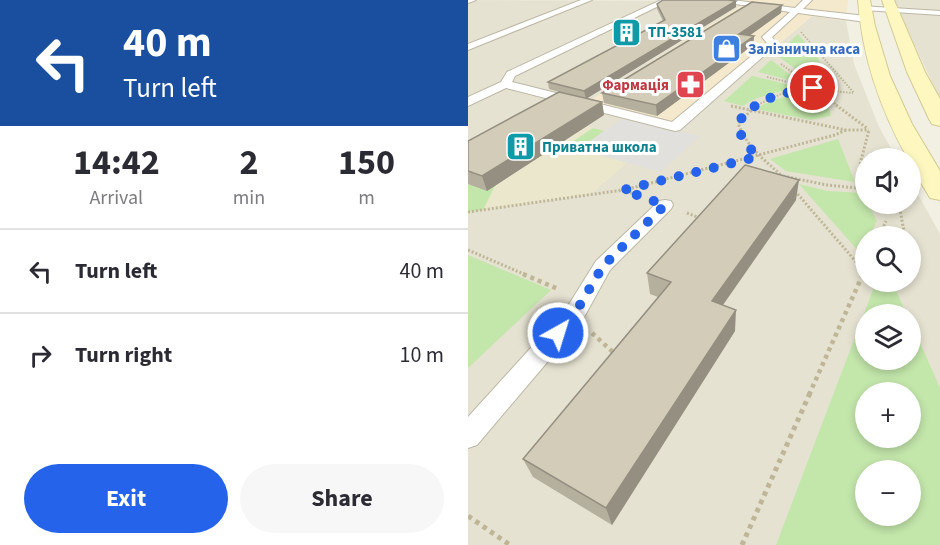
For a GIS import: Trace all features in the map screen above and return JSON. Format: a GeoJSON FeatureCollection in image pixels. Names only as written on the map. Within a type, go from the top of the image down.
{"type":"FeatureCollection","features":[{"type":"Feature","properties":{"kind":"main road"},"geometry":{"type":"LineString","coordinates":[[889,5],[916,72],[940,119]]}},
{"type":"Feature","properties":{"kind":"main road"},"geometry":{"type":"LineString","coordinates":[[864,9],[877,66],[895,116],[940,192]]}},
{"type":"Feature","properties":{"kind":"lane"},"geometry":{"type":"LineString","coordinates":[[468,47],[588,0]]}},
{"type":"Feature","properties":{"kind":"lane"},"geometry":{"type":"LineString","coordinates":[[468,102],[505,84],[511,74],[667,0]]}},
{"type":"Feature","properties":{"kind":"lane"},"geometry":{"type":"LineString","coordinates":[[713,0],[794,15],[889,5],[940,13]]}},
{"type":"Feature","properties":{"kind":"lane"},"geometry":{"type":"LineString","coordinates":[[505,84],[593,102],[675,127],[772,44],[767,37],[808,0]]}},
{"type":"Feature","properties":{"kind":"lane"},"geometry":{"type":"LineString","coordinates":[[739,11],[749,5]]}},
{"type":"Feature","properties":{"kind":"lane"},"geometry":{"type":"LineString","coordinates":[[468,436],[574,315],[603,266],[665,205]]}},
{"type":"Feature","properties":{"kind":"path"},"geometry":{"type":"LineString","coordinates":[[794,15],[854,93],[831,91]]}},
{"type":"Feature","properties":{"kind":"path"},"geometry":{"type":"LineString","coordinates":[[764,51],[869,130]]}},
{"type":"Feature","properties":{"kind":"path"},"geometry":{"type":"LineString","coordinates":[[742,70],[813,88]]}},
{"type":"Feature","properties":{"kind":"path"},"geometry":{"type":"LineString","coordinates":[[813,88],[771,97],[747,110],[738,123],[742,138],[757,157],[783,176],[855,258]]}},
{"type":"Feature","properties":{"kind":"path"},"geometry":{"type":"LineString","coordinates":[[707,100],[846,130],[869,130]]}},
{"type":"Feature","properties":{"kind":"path"},"geometry":{"type":"LineString","coordinates":[[468,212],[623,190],[757,157],[846,130]]}},
{"type":"Feature","properties":{"kind":"path"},"geometry":{"type":"LineString","coordinates":[[864,148],[869,130]]}},
{"type":"Feature","properties":{"kind":"path"},"geometry":{"type":"LineString","coordinates":[[783,176],[855,188]]}},
{"type":"Feature","properties":{"kind":"path"},"geometry":{"type":"LineString","coordinates":[[623,190],[665,205]]}},
{"type":"Feature","properties":{"kind":"path"},"geometry":{"type":"LineString","coordinates":[[884,226],[886,221]]}},
{"type":"Feature","properties":{"kind":"path"},"geometry":{"type":"LineString","coordinates":[[468,250],[556,287],[574,315],[616,355]]}},
{"type":"Feature","properties":{"kind":"path"},"geometry":{"type":"LineString","coordinates":[[742,545],[855,291]]}},
{"type":"Feature","properties":{"kind":"path"},"geometry":{"type":"LineString","coordinates":[[468,516],[510,545]]}},
{"type":"Feature","properties":{"kind":"shaded area"},"geometry":{"type":"Polygon","coordinates":[[[468,0],[748,1],[679,129],[812,16],[846,21],[854,64],[879,127],[891,148],[855,148],[855,214],[921,214],[921,200],[940,234],[940,545],[468,545],[468,0]]]}},
{"type":"Feature","properties":{"kind":"shaded area"},"geometry":{"type":"Polygon","coordinates":[[[743,0],[848,0],[846,21],[812,16],[679,129],[581,106],[748,1],[743,0]]]}},
{"type":"Feature","properties":{"kind":"shaded area"},"geometry":{"type":"Polygon","coordinates":[[[894,0],[940,0],[940,99],[937,93],[894,0]]]}},
{"type":"Feature","properties":{"kind":"shaded area"},"geometry":{"type":"Polygon","coordinates":[[[529,111],[604,131],[579,149],[627,163],[591,194],[468,212],[529,111]]]}},
{"type":"Feature","properties":{"kind":"shaded area"},"geometry":{"type":"Polygon","coordinates":[[[624,117],[700,136],[660,172],[579,149],[624,117]]]}},
{"type":"Feature","properties":{"kind":"green space"},"geometry":{"type":"Polygon","coordinates":[[[798,34],[819,59],[824,89],[776,55],[798,34]]]}},
{"type":"Feature","properties":{"kind":"green space"},"geometry":{"type":"Polygon","coordinates":[[[771,60],[801,83],[758,72],[771,60]]]}},
{"type":"Feature","properties":{"kind":"green space"},"geometry":{"type":"Polygon","coordinates":[[[752,76],[803,88],[764,96],[743,106],[724,101],[752,76]]]}},
{"type":"Feature","properties":{"kind":"green space"},"geometry":{"type":"Polygon","coordinates":[[[811,92],[828,103],[831,116],[811,120],[756,109],[775,100],[811,92]]]}},
{"type":"Feature","properties":{"kind":"green space"},"geometry":{"type":"Polygon","coordinates":[[[593,128],[604,131],[572,154],[560,150],[593,128]]]}},
{"type":"Feature","properties":{"kind":"green space"},"geometry":{"type":"Polygon","coordinates":[[[838,139],[855,182],[786,171],[770,159],[838,139]]]}},
{"type":"Feature","properties":{"kind":"green space"},"geometry":{"type":"Polygon","coordinates":[[[468,176],[495,186],[483,210],[468,212],[468,176]]]}},
{"type":"Feature","properties":{"kind":"green space"},"geometry":{"type":"Polygon","coordinates":[[[799,184],[827,191],[855,193],[855,214],[873,214],[877,221],[874,226],[855,226],[855,247],[799,184]]]}},
{"type":"Feature","properties":{"kind":"green space"},"geometry":{"type":"Polygon","coordinates":[[[468,255],[551,290],[468,368],[468,255]]]}},
{"type":"Feature","properties":{"kind":"green space"},"geometry":{"type":"Polygon","coordinates":[[[872,292],[897,292],[902,304],[868,304],[872,292]]]}},
{"type":"Feature","properties":{"kind":"green space"},"geometry":{"type":"Polygon","coordinates":[[[855,337],[855,370],[921,370],[921,345],[940,388],[940,545],[776,545],[855,337]]]}},
{"type":"Feature","properties":{"kind":"building"},"geometry":{"type":"Polygon","coordinates":[[[663,0],[736,1],[584,91],[548,82],[665,20],[657,4],[663,0]]]}},
{"type":"Feature","properties":{"kind":"building"},"geometry":{"type":"Polygon","coordinates":[[[752,2],[782,5],[739,34],[754,36],[656,105],[602,93],[752,2]]]}},
{"type":"Feature","properties":{"kind":"building"},"geometry":{"type":"Polygon","coordinates":[[[559,92],[602,102],[482,176],[468,171],[468,141],[559,92]]]}},
{"type":"Feature","properties":{"kind":"building"},"geometry":{"type":"Polygon","coordinates":[[[745,165],[799,180],[712,301],[736,310],[606,508],[523,459],[671,282],[647,273],[745,165]]]}},
{"type":"Feature","properties":{"kind":"place","name":"ТП-3581"},"geometry":{"type":"Point","coordinates":[627,32]}},
{"type":"Feature","properties":{"kind":"place","name":"Залізнична каса"},"geometry":{"type":"Point","coordinates":[727,49]}},
{"type":"Feature","properties":{"kind":"place","name":"Фармація"},"geometry":{"type":"Point","coordinates":[690,85]}},
{"type":"Feature","properties":{"kind":"place","name":"Приватна школа"},"geometry":{"type":"Point","coordinates":[521,147]}},
{"type":"Feature","properties":{"kind":"route"},"geometry":{"type":"LineString","coordinates":[[558,333],[574,315],[603,266],[665,205],[623,190],[757,157],[742,138],[738,123],[747,110],[757,102],[771,97],[813,88]]}}]}
